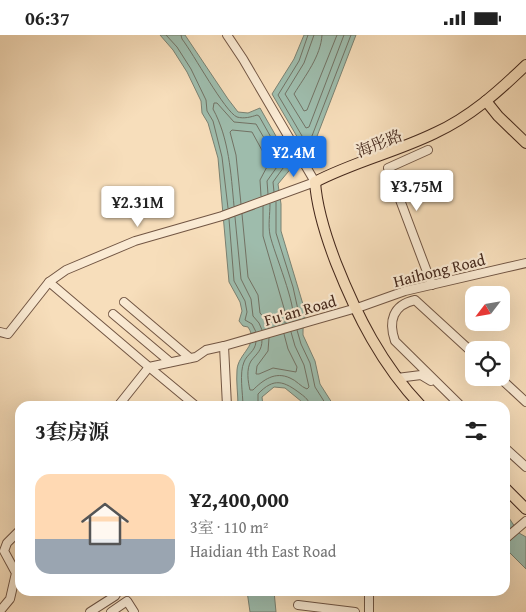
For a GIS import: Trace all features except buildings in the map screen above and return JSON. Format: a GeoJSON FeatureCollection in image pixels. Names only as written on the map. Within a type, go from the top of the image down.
{"type":"FeatureCollection","features":[{"type":"Feature","properties":{"kind":"main road","name":"海彤路"},"geometry":{"type":"LineString","coordinates":[[315,182],[328,180],[437,136],[475,115],[526,65]]}},
{"type":"Feature","properties":{"kind":"main road","name":"海彤路"},"geometry":{"type":"LineString","coordinates":[[489,101],[526,70]]}},
{"type":"Feature","properties":{"kind":"main road"},"geometry":{"type":"LineString","coordinates":[[489,101],[526,138]]}},
{"type":"Feature","properties":{"kind":"main road"},"geometry":{"type":"LineString","coordinates":[[489,101],[526,143]]}},
{"type":"Feature","properties":{"kind":"main road"},"geometry":{"type":"LineString","coordinates":[[315,182],[316,200],[364,336],[390,378],[411,401]]}},
{"type":"Feature","properties":{"kind":"main road"},"geometry":{"type":"LineString","coordinates":[[355,308],[376,347],[397,378],[418,401]]}},
{"type":"Feature","properties":{"kind":"main road"},"geometry":{"type":"LineString","coordinates":[[510,493],[526,509]]}},
{"type":"Feature","properties":{"kind":"main road"},"geometry":{"type":"LineString","coordinates":[[510,500],[526,515]]}},
{"type":"Feature","properties":{"kind":"street"},"geometry":{"type":"LineString","coordinates":[[0,333],[8,335],[49,282],[66,270],[135,241],[222,215],[315,182],[227,35]]}},
{"type":"Feature","properties":{"kind":"street"},"geometry":{"type":"LineString","coordinates":[[428,150],[388,168],[432,285]]}},
{"type":"Feature","properties":{"kind":"street","name":"Haihong Road"},"geometry":{"type":"LineString","coordinates":[[355,308],[405,291],[526,263]]}},
{"type":"Feature","properties":{"kind":"street"},"geometry":{"type":"LineString","coordinates":[[49,282],[190,401]]}},
{"type":"Feature","properties":{"kind":"street"},"geometry":{"type":"LineString","coordinates":[[405,291],[465,346]]}},
{"type":"Feature","properties":{"kind":"street"},"geometry":{"type":"LineString","coordinates":[[415,300],[400,306],[394,315],[391,330],[395,341],[456,401]]}},
{"type":"Feature","properties":{"kind":"street"},"geometry":{"type":"LineString","coordinates":[[124,302],[190,358]]}},
{"type":"Feature","properties":{"kind":"street","name":"Fu'an Road"},"geometry":{"type":"LineString","coordinates":[[148,367],[196,357],[206,350],[248,340],[355,308]]}},
{"type":"Feature","properties":{"kind":"street"},"geometry":{"type":"LineString","coordinates":[[113,314],[170,362]]}},
{"type":"Feature","properties":{"kind":"street"},"geometry":{"type":"LineString","coordinates":[[224,346],[227,401]]}},
{"type":"Feature","properties":{"kind":"street"},"geometry":{"type":"LineString","coordinates":[[122,401],[148,367]]}},
{"type":"Feature","properties":{"kind":"street"},"geometry":{"type":"LineString","coordinates":[[397,378],[421,375],[443,389]]}},
{"type":"Feature","properties":{"kind":"street"},"geometry":{"type":"LineString","coordinates":[[509,386],[526,402]]}},
{"type":"Feature","properties":{"kind":"street"},"geometry":{"type":"LineString","coordinates":[[510,453],[526,467]]}},
{"type":"Feature","properties":{"kind":"street"},"geometry":{"type":"LineString","coordinates":[[510,535],[526,521]]}},
{"type":"Feature","properties":{"kind":"street"},"geometry":{"type":"LineString","coordinates":[[15,535],[6,543],[4,551],[15,571]]}},
{"type":"Feature","properties":{"kind":"street"},"geometry":{"type":"LineString","coordinates":[[0,611],[10,599],[15,577]]}},
{"type":"Feature","properties":{"kind":"street"},"geometry":{"type":"LineString","coordinates":[[90,612],[115,596]]}},
{"type":"Feature","properties":{"kind":"street"},"geometry":{"type":"LineString","coordinates":[[369,596],[369,612]]}},
{"type":"Feature","properties":{"kind":"street"},"geometry":{"type":"LineString","coordinates":[[110,612],[127,601],[134,612]]}},
{"type":"Feature","properties":{"kind":"street"},"geometry":{"type":"LineString","coordinates":[[298,605],[355,612]]}},
{"type":"Feature","properties":{"kind":"water"},"geometry":{"type":"Polygon","coordinates":[[[160,35],[185,35],[238,112],[248,113],[260,108],[293,166],[278,184],[281,204],[281,231],[305,311],[303,335],[315,361],[320,384],[331,401],[301,401],[285,388],[274,387],[262,397],[262,401],[238,401],[238,364],[250,344],[251,333],[248,327],[243,326],[239,321],[242,311],[240,302],[229,282],[218,158],[208,123],[202,113],[201,101],[187,72],[173,50],[160,35]]]}},
{"type":"Feature","properties":{"kind":"water"},"geometry":{"type":"Polygon","coordinates":[[[304,35],[356,35],[309,157],[272,94],[294,59],[304,35]]]}},
{"type":"Feature","properties":{"kind":"water"},"geometry":{"type":"Polygon","coordinates":[[[510,520],[519,533],[526,537],[526,569],[510,553],[510,520]]]}},
{"type":"Feature","properties":{"kind":"water"},"geometry":{"type":"Polygon","coordinates":[[[248,596],[274,596],[276,612],[250,612],[248,596]]]}}]}
